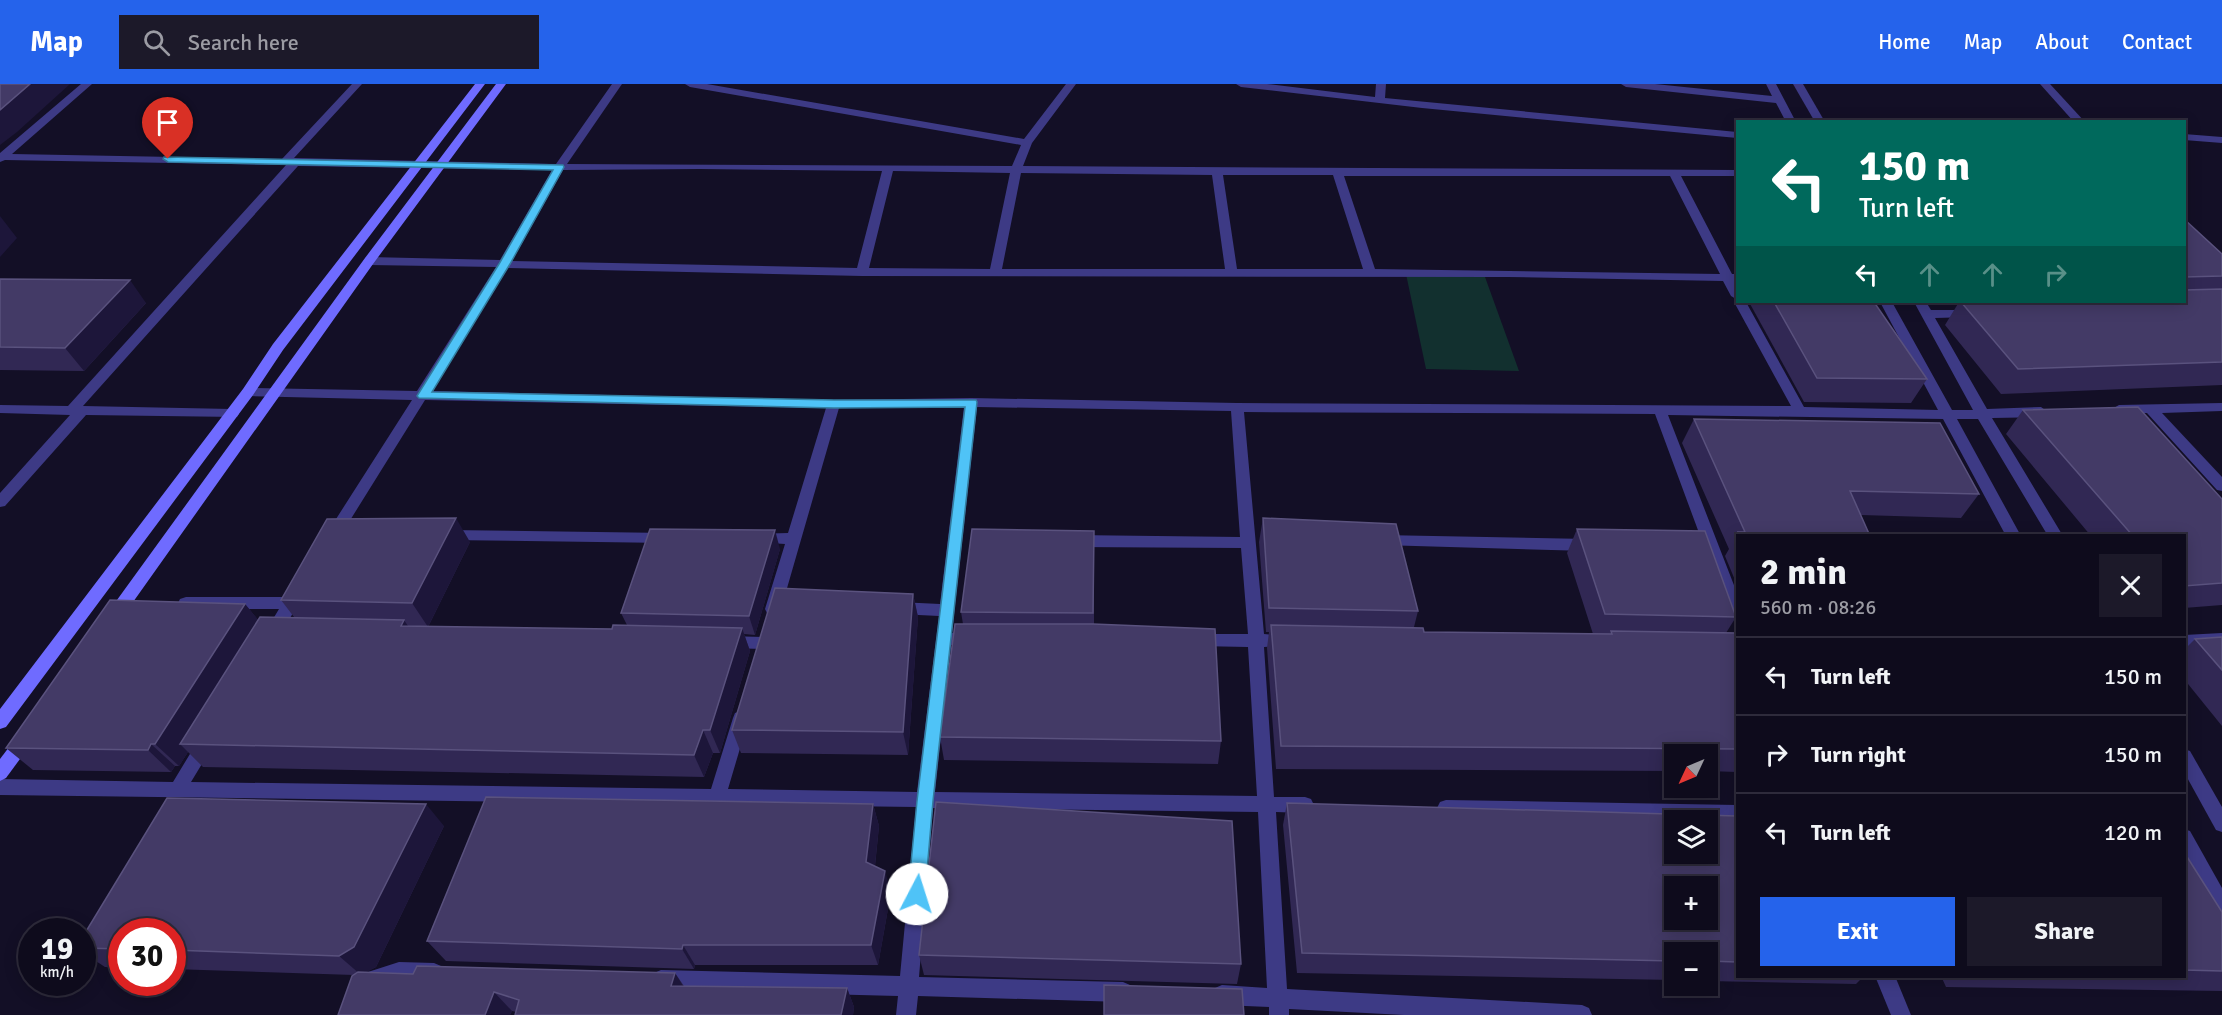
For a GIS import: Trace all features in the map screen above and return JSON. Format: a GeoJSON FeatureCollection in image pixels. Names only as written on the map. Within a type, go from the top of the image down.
{"type":"FeatureCollection","features":[{"type":"Feature","properties":{"kind":"main road"},"geometry":{"type":"LineString","coordinates":[[0,722],[232,414],[278,347],[480,84]]}},
{"type":"Feature","properties":{"kind":"main road"},"geometry":{"type":"LineString","coordinates":[[110,622],[369,261],[501,84]]}},
{"type":"Feature","properties":{"kind":"main road"},"geometry":{"type":"LineString","coordinates":[[0,773],[34,726]]}},
{"type":"Feature","properties":{"kind":"street"},"geometry":{"type":"LineString","coordinates":[[1,158],[87,84]]}},
{"type":"Feature","properties":{"kind":"street"},"geometry":{"type":"LineString","coordinates":[[0,502],[357,84]]}},
{"type":"Feature","properties":{"kind":"street"},"geometry":{"type":"LineString","coordinates":[[337,536],[504,264],[559,167],[617,84]]}},
{"type":"Feature","properties":{"kind":"street"},"geometry":{"type":"LineString","coordinates":[[690,84],[1027,143]]}},
{"type":"Feature","properties":{"kind":"street"},"geometry":{"type":"LineString","coordinates":[[995,272],[1016,170],[1027,143],[1071,84]]}},
{"type":"Feature","properties":{"kind":"street"},"geometry":{"type":"LineString","coordinates":[[1241,84],[1736,135]]}},
{"type":"Feature","properties":{"kind":"street"},"geometry":{"type":"LineString","coordinates":[[1380,100],[1381,84]]}},
{"type":"Feature","properties":{"kind":"street"},"geometry":{"type":"LineString","coordinates":[[1626,84],[1780,99]]}},
{"type":"Feature","properties":{"kind":"street"},"geometry":{"type":"LineString","coordinates":[[1771,84],[1790,120]]}},
{"type":"Feature","properties":{"kind":"street"},"geometry":{"type":"LineString","coordinates":[[1798,84],[1819,120]]}},
{"type":"Feature","properties":{"kind":"street"},"geometry":{"type":"LineString","coordinates":[[2045,84],[2078,120]]}},
{"type":"Feature","properties":{"kind":"street"},"geometry":{"type":"LineString","coordinates":[[2186,137],[2222,140]]}},
{"type":"Feature","properties":{"kind":"street"},"geometry":{"type":"LineString","coordinates":[[1,158],[291,161],[442,166],[1736,173]]}},
{"type":"Feature","properties":{"kind":"street"},"geometry":{"type":"LineString","coordinates":[[862,272],[888,168]]}},
{"type":"Feature","properties":{"kind":"street"},"geometry":{"type":"LineString","coordinates":[[1217,172],[1231,272]]}},
{"type":"Feature","properties":{"kind":"street"},"geometry":{"type":"LineString","coordinates":[[1338,172],[1370,273]]}},
{"type":"Feature","properties":{"kind":"street"},"geometry":{"type":"LineString","coordinates":[[369,261],[862,272],[1231,272],[1732,278],[1674,174]]}},
{"type":"Feature","properties":{"kind":"street"},"geometry":{"type":"LineString","coordinates":[[1741,303],[1800,411]]}},
{"type":"Feature","properties":{"kind":"street"},"geometry":{"type":"LineString","coordinates":[[1887,303],[2013,534]]}},
{"type":"Feature","properties":{"kind":"street"},"geometry":{"type":"LineString","coordinates":[[1921,303],[1983,415],[2055,534]]}},
{"type":"Feature","properties":{"kind":"street"},"geometry":{"type":"LineString","coordinates":[[1927,314],[1986,313]]}},
{"type":"Feature","properties":{"kind":"street"},"geometry":{"type":"LineString","coordinates":[[248,392],[834,404],[971,402],[1237,407],[1800,411],[1948,415],[2054,412]]}},
{"type":"Feature","properties":{"kind":"street"},"geometry":{"type":"LineString","coordinates":[[906,1015],[925,801],[948,610],[962,539],[971,402]]}},
{"type":"Feature","properties":{"kind":"street"},"geometry":{"type":"LineString","coordinates":[[705,642],[761,649],[781,604],[794,539],[834,404]]}},
{"type":"Feature","properties":{"kind":"street"},"geometry":{"type":"LineString","coordinates":[[1237,407],[1251,537],[1279,1006]]}},
{"type":"Feature","properties":{"kind":"street"},"geometry":{"type":"LineString","coordinates":[[2102,410],[2222,407]]}},
{"type":"Feature","properties":{"kind":"street"},"geometry":{"type":"LineString","coordinates":[[2150,408],[2222,486]]}},
{"type":"Feature","properties":{"kind":"street"},"geometry":{"type":"LineString","coordinates":[[0,409],[232,414]]}},
{"type":"Feature","properties":{"kind":"street"},"geometry":{"type":"LineString","coordinates":[[1660,410],[1706,547],[1736,612]]}},
{"type":"Feature","properties":{"kind":"street"},"geometry":{"type":"LineString","coordinates":[[429,534],[688,538]]}},
{"type":"Feature","properties":{"kind":"street"},"geometry":{"type":"LineString","coordinates":[[1061,541],[1251,537]]}},
{"type":"Feature","properties":{"kind":"street"},"geometry":{"type":"LineString","coordinates":[[747,538],[794,539]]}},
{"type":"Feature","properties":{"kind":"street"},"geometry":{"type":"LineString","coordinates":[[1365,539],[1608,546]]}},
{"type":"Feature","properties":{"kind":"street"},"geometry":{"type":"LineString","coordinates":[[297,632],[270,637],[304,583]]}},
{"type":"Feature","properties":{"kind":"street"},"geometry":{"type":"LineString","coordinates":[[123,603],[147,603]]}},
{"type":"Feature","properties":{"kind":"street"},"geometry":{"type":"LineString","coordinates":[[171,603],[291,603]]}},
{"type":"Feature","properties":{"kind":"street"},"geometry":{"type":"LineString","coordinates":[[879,608],[948,610]]}},
{"type":"Feature","properties":{"kind":"street"},"geometry":{"type":"LineString","coordinates":[[945,639],[993,639]]}},
{"type":"Feature","properties":{"kind":"street"},"geometry":{"type":"LineString","coordinates":[[2186,641],[2222,639]]}},
{"type":"Feature","properties":{"kind":"street"},"geometry":{"type":"LineString","coordinates":[[1184,640],[1303,641]]}},
{"type":"Feature","properties":{"kind":"street"},"geometry":{"type":"LineString","coordinates":[[717,798],[747,699]]}},
{"type":"Feature","properties":{"kind":"street"},"geometry":{"type":"LineString","coordinates":[[177,790],[213,731]]}},
{"type":"Feature","properties":{"kind":"street"},"geometry":{"type":"LineString","coordinates":[[2186,760],[2222,823]]}},
{"type":"Feature","properties":{"kind":"street"},"geometry":{"type":"LineString","coordinates":[[0,787],[1325,806]]}},
{"type":"Feature","properties":{"kind":"street"},"geometry":{"type":"LineString","coordinates":[[1431,807],[1736,813]]}},
{"type":"Feature","properties":{"kind":"street"},"geometry":{"type":"LineString","coordinates":[[2186,841],[2222,906]]}},
{"type":"Feature","properties":{"kind":"street"},"geometry":{"type":"LineString","coordinates":[[362,987],[384,975],[399,972],[458,974]]}},
{"type":"Feature","properties":{"kind":"street"},"geometry":{"type":"LineString","coordinates":[[1886,978],[1901,1015]]}},
{"type":"Feature","properties":{"kind":"street"},"geometry":{"type":"LineString","coordinates":[[636,979],[1147,993]]}},
{"type":"Feature","properties":{"kind":"street"},"geometry":{"type":"LineString","coordinates":[[1207,995],[1279,1006],[1582,1015]]}},
{"type":"Feature","properties":{"kind":"green space"},"geometry":{"type":"Polygon","coordinates":[[[1406,274],[1485,277],[1519,371],[1426,369],[1406,274]]]}},
{"type":"Feature","properties":{"kind":"building"},"geometry":{"type":"Polygon","coordinates":[[[0,84],[30,84],[0,110],[0,84]]]}},
{"type":"Feature","properties":{"kind":"building"},"geometry":{"type":"Polygon","coordinates":[[[2186,221],[2222,254],[2222,276],[2186,277],[2186,221]]]}},
{"type":"Feature","properties":{"kind":"building"},"geometry":{"type":"Polygon","coordinates":[[[0,279],[130,280],[65,348],[0,347],[0,279]]]}},
{"type":"Feature","properties":{"kind":"building"},"geometry":{"type":"Polygon","coordinates":[[[2222,289],[2222,362],[2018,369],[1962,303],[2186,303],[2186,290],[2222,289]]]}},
{"type":"Feature","properties":{"kind":"building"},"geometry":{"type":"Polygon","coordinates":[[[1775,303],[1875,303],[1927,379],[1817,378],[1775,303]]]}},
{"type":"Feature","properties":{"kind":"building"},"geometry":{"type":"Polygon","coordinates":[[[2138,407],[2222,499],[2222,583],[2186,586],[2186,534],[2131,534],[2023,410],[2138,407]]]}},
{"type":"Feature","properties":{"kind":"building"},"geometry":{"type":"Polygon","coordinates":[[[1694,419],[1940,423],[1979,494],[1850,491],[1869,534],[1739,534],[1738,532],[1745,532],[1694,419]]]}},
{"type":"Feature","properties":{"kind":"building"},"geometry":{"type":"Polygon","coordinates":[[[456,518],[412,603],[281,600],[327,519],[456,518]]]}},
{"type":"Feature","properties":{"kind":"building"},"geometry":{"type":"Polygon","coordinates":[[[1263,518],[1396,524],[1418,611],[1269,608],[1263,518]]]}},
{"type":"Feature","properties":{"kind":"building"},"geometry":{"type":"Polygon","coordinates":[[[650,529],[775,530],[749,616],[621,613],[650,529]]]}},
{"type":"Feature","properties":{"kind":"building"},"geometry":{"type":"Polygon","coordinates":[[[972,529],[1094,531],[1093,613],[961,612],[972,529]]]}},
{"type":"Feature","properties":{"kind":"building"},"geometry":{"type":"Polygon","coordinates":[[[1577,529],[1705,531],[1736,617],[1605,614],[1577,529]]]}},
{"type":"Feature","properties":{"kind":"building"},"geometry":{"type":"Polygon","coordinates":[[[775,588],[913,594],[903,732],[732,730],[775,588]]]}},
{"type":"Feature","properties":{"kind":"building"},"geometry":{"type":"Polygon","coordinates":[[[110,600],[245,604],[155,744],[151,744],[148,750],[6,748],[110,600]]]}},
{"type":"Feature","properties":{"kind":"building"},"geometry":{"type":"Polygon","coordinates":[[[260,617],[404,620],[401,626],[612,629],[613,625],[742,628],[710,730],[703,730],[694,755],[180,744],[260,617]]]}},
{"type":"Feature","properties":{"kind":"building"},"geometry":{"type":"Polygon","coordinates":[[[955,624],[1093,624],[1215,629],[1221,741],[940,737],[955,624]]]}},
{"type":"Feature","properties":{"kind":"building"},"geometry":{"type":"Polygon","coordinates":[[[1271,625],[1423,628],[1424,632],[1736,633],[1736,749],[1718,749],[1718,744],[1664,744],[1664,749],[1281,746],[1271,625]]]}},
{"type":"Feature","properties":{"kind":"building"},"geometry":{"type":"Polygon","coordinates":[[[2222,637],[2222,670],[2195,639],[2222,637]]]}},
{"type":"Feature","properties":{"kind":"building"},"geometry":{"type":"Polygon","coordinates":[[[486,797],[873,804],[866,862],[885,871],[871,945],[683,945],[682,949],[427,941],[486,797]]]}},
{"type":"Feature","properties":{"kind":"building"},"geometry":{"type":"Polygon","coordinates":[[[167,798],[426,804],[354,947],[339,956],[186,951],[186,918],[108,918],[108,949],[96,948],[96,918],[94,918],[167,798]]]}},
{"type":"Feature","properties":{"kind":"building"},"geometry":{"type":"Polygon","coordinates":[[[936,802],[1232,821],[1241,964],[919,955],[936,802]]]}},
{"type":"Feature","properties":{"kind":"building"},"geometry":{"type":"Polygon","coordinates":[[[1287,803],[1664,814],[1664,864],[1718,864],[1718,815],[1736,816],[1736,962],[1718,961],[1718,942],[1664,942],[1664,961],[1302,953],[1287,803]]]}},
{"type":"Feature","properties":{"kind":"building"},"geometry":{"type":"Polygon","coordinates":[[[2186,855],[2222,912],[2222,971],[2186,970],[2186,855]]]}},
{"type":"Feature","properties":{"kind":"building"},"geometry":{"type":"Polygon","coordinates":[[[417,966],[675,973],[671,986],[847,988],[841,1015],[515,1015],[519,1000],[494,992],[485,1015],[338,1015],[352,976],[358,972],[413,974],[417,966]]]}},
{"type":"Feature","properties":{"kind":"building"},"geometry":{"type":"Polygon","coordinates":[[[1104,985],[1242,989],[1244,1015],[1104,1015],[1104,985]]]}},
{"type":"Feature","properties":{"kind":"route"},"geometry":{"type":"LineString","coordinates":[[168,159],[559,167],[504,264],[423,396],[834,404],[971,402],[925,801],[917,894]]}}]}
